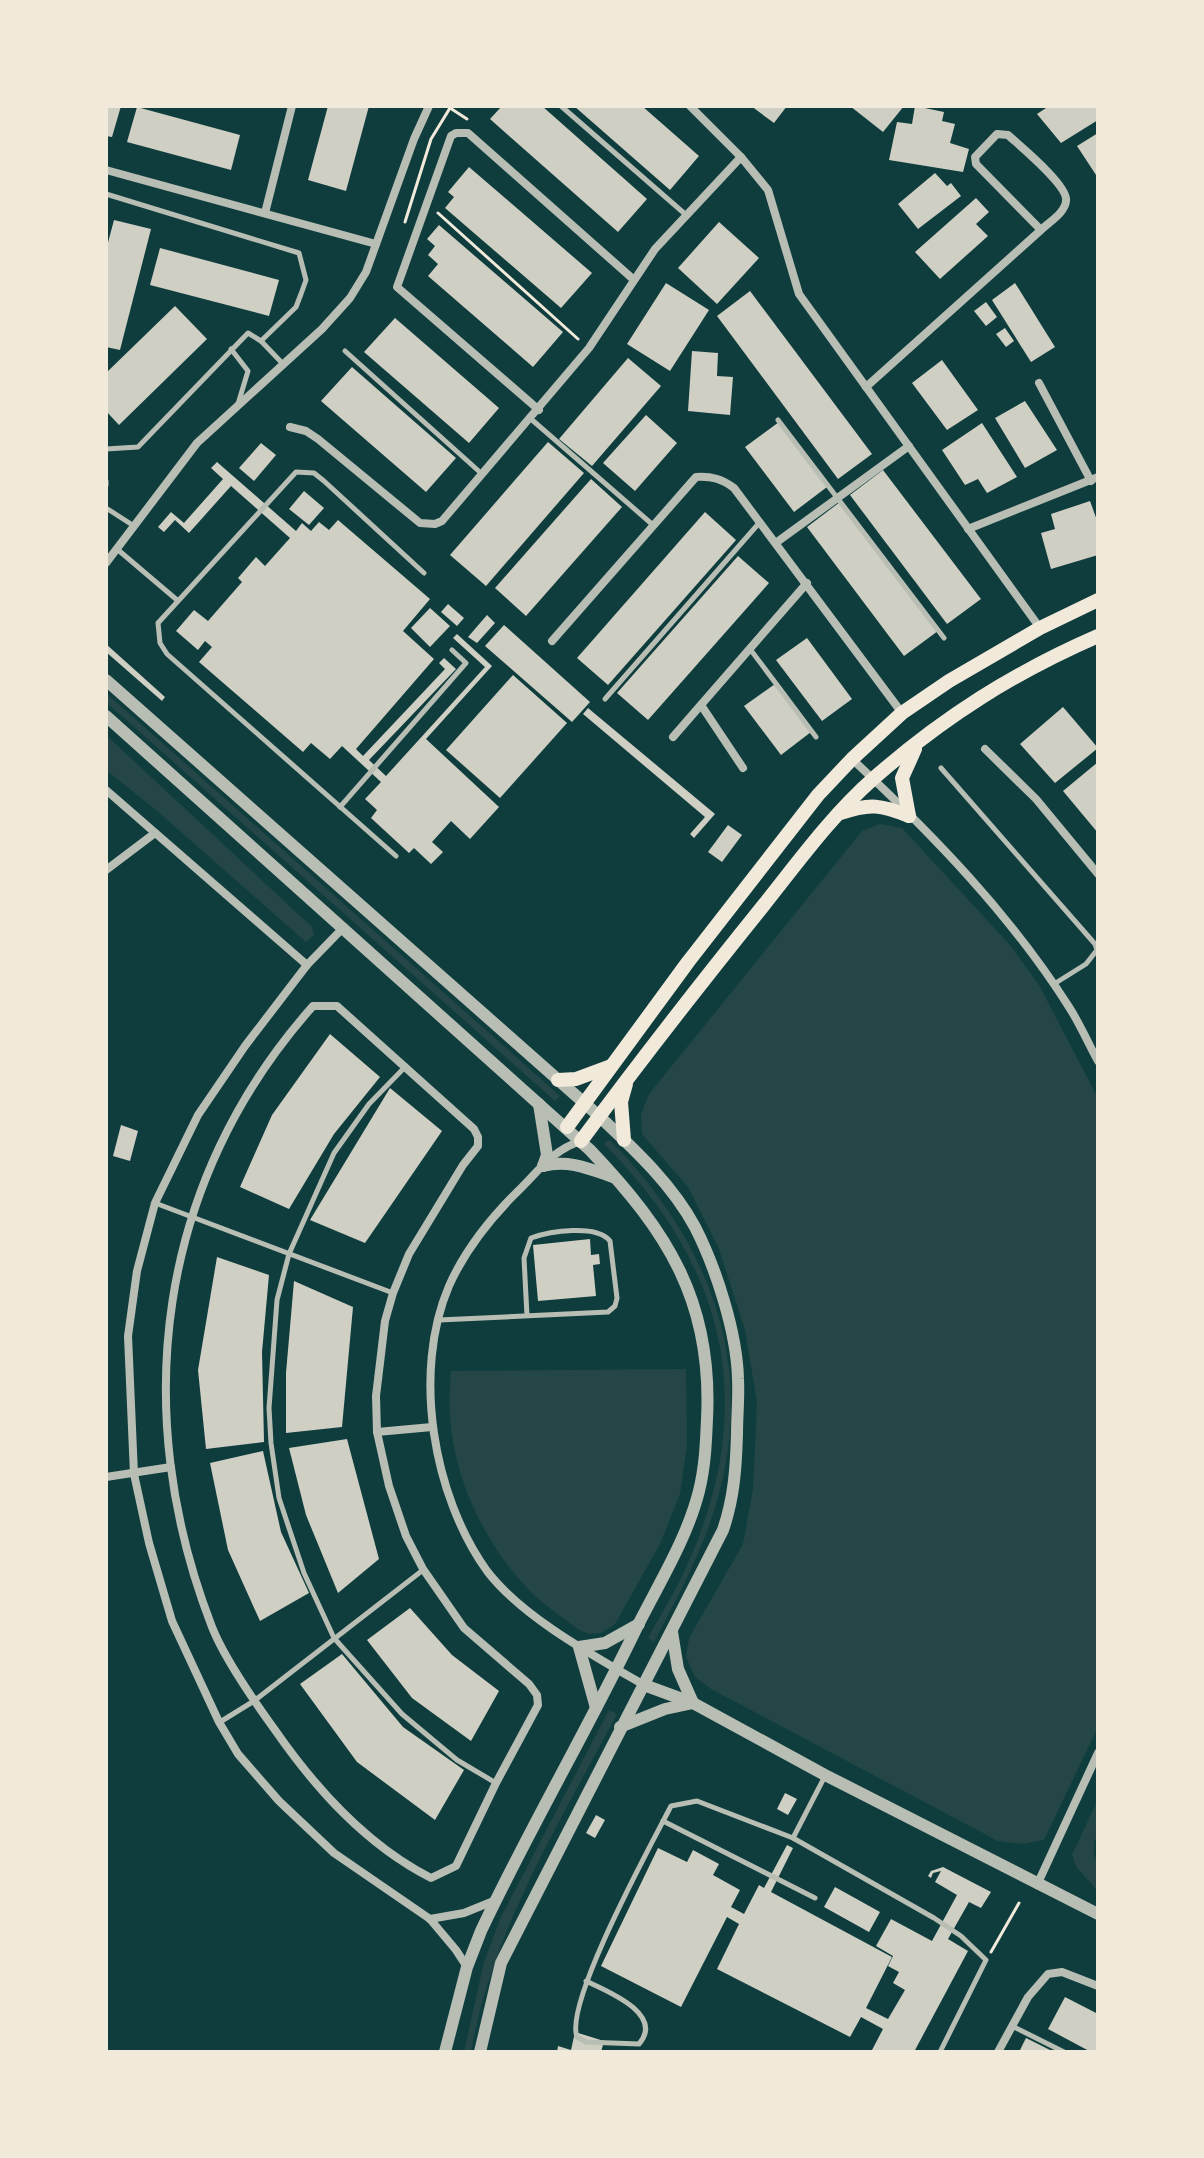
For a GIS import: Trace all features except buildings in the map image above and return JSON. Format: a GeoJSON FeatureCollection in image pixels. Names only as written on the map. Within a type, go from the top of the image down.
{"type":"FeatureCollection","features":[{"type":"Feature","properties":{"kind":"main road"},"geometry":{"type":"LineString","coordinates":[[567,1127],[688,962],[818,795],[852,759],[902,713],[949,681],[1040,628],[1098,600]]}},
{"type":"Feature","properties":{"kind":"main road"},"geometry":{"type":"LineString","coordinates":[[581,1141],[628,1075],[838,813],[873,779],[989,690],[1056,654],[1098,636]]}},
{"type":"Feature","properties":{"kind":"main road"},"geometry":{"type":"LineString","coordinates":[[909,816],[902,778],[920,741]]}},
{"type":"Feature","properties":{"kind":"main road"},"geometry":{"type":"LineString","coordinates":[[838,813],[874,805],[909,816]]}},
{"type":"Feature","properties":{"kind":"main road"},"geometry":{"type":"LineString","coordinates":[[558,1080],[576,1079],[611,1066]]}},
{"type":"Feature","properties":{"kind":"main road"},"geometry":{"type":"LineString","coordinates":[[624,1140],[621,1102],[628,1075]]}},
{"type":"Feature","properties":{"kind":"street"},"geometry":{"type":"LineString","coordinates":[[265,213],[292,106]]}},
{"type":"Feature","properties":{"kind":"street"},"geometry":{"type":"LineString","coordinates":[[106,563],[197,443],[322,329],[350,298],[366,272],[429,106]]}},
{"type":"Feature","properties":{"kind":"street"},"geometry":{"type":"LineString","coordinates":[[690,106],[741,157],[768,190],[799,294],[1040,628]]}},
{"type":"Feature","properties":{"kind":"street"},"geometry":{"type":"LineString","coordinates":[[539,410],[397,287],[451,136],[468,133],[633,279]]}},
{"type":"Feature","properties":{"kind":"street"},"geometry":{"type":"LineString","coordinates":[[866,387],[1041,230],[1065,206],[1065,193],[1008,135],[997,134],[979,150],[975,157],[976,164],[1041,230]]}},
{"type":"Feature","properties":{"kind":"street"},"geometry":{"type":"LineString","coordinates":[[290,427],[306,431],[318,439],[412,518],[427,525],[442,521],[589,348],[655,249],[741,157]]}},
{"type":"Feature","properties":{"kind":"street"},"geometry":{"type":"LineString","coordinates":[[106,170],[376,244]]}},
{"type":"Feature","properties":{"kind":"street"},"geometry":{"type":"LineString","coordinates":[[968,529],[1094,479],[1039,383]]}},
{"type":"Feature","properties":{"kind":"street"},"geometry":{"type":"LineString","coordinates":[[777,542],[909,446]]}},
{"type":"Feature","properties":{"kind":"street"},"geometry":{"type":"LineString","coordinates":[[552,641],[696,477],[708,476],[722,479],[734,488],[902,713]]}},
{"type":"Feature","properties":{"kind":"street"},"geometry":{"type":"LineString","coordinates":[[673,737],[807,583]]}},
{"type":"Feature","properties":{"kind":"street"},"geometry":{"type":"LineString","coordinates":[[106,680],[624,1140],[667,1187],[694,1227],[733,1334],[738,1377],[733,1501],[723,1530],[501,1963],[480,2052]]}},
{"type":"Feature","properties":{"kind":"street"},"geometry":{"type":"LineString","coordinates":[[701,705],[743,768]]}},
{"type":"Feature","properties":{"kind":"street"},"geometry":{"type":"LineString","coordinates":[[106,716],[567,1127],[617,1178],[674,1256],[693,1302],[704,1340],[709,1378],[706,1451],[699,1492],[684,1531],[617,1669],[496,1900],[467,1967],[445,2052]]}},
{"type":"Feature","properties":{"kind":"street"},"geometry":{"type":"LineString","coordinates":[[985,749],[1036,799],[1098,874]]}},
{"type":"Feature","properties":{"kind":"street"},"geometry":{"type":"LineString","coordinates":[[852,759],[1000,912],[1070,1008],[1098,1061]]}},
{"type":"Feature","properties":{"kind":"street"},"geometry":{"type":"LineString","coordinates":[[106,790],[307,965]]}},
{"type":"Feature","properties":{"kind":"street"},"geometry":{"type":"LineString","coordinates":[[106,870],[155,833]]}},
{"type":"Feature","properties":{"kind":"street"},"geometry":{"type":"LineString","coordinates":[[344,927],[307,965],[253,1033],[198,1115],[155,1203],[137,1271],[128,1336],[134,1474],[149,1543],[172,1621],[219,1722],[238,1754],[279,1801],[334,1853],[430,1919],[467,1967]]}},
{"type":"Feature","properties":{"kind":"street"},"geometry":{"type":"LineString","coordinates":[[313,1006],[337,1006],[406,1066],[474,1129],[478,1146],[463,1165],[409,1254],[393,1293],[385,1321],[376,1396],[377,1432],[389,1486],[406,1536],[423,1569],[464,1628],[529,1684],[537,1695],[538,1705],[456,1866],[431,1878],[407,1866],[352,1822],[299,1764],[254,1701],[213,1630],[182,1533],[164,1396],[173,1287],[191,1217],[206,1175],[245,1095],[295,1025],[313,1006]]}},
{"type":"Feature","properties":{"kind":"street"},"geometry":{"type":"LineString","coordinates":[[539,1104],[547,1155],[543,1166]]}},
{"type":"Feature","properties":{"kind":"street"},"geometry":{"type":"LineString","coordinates":[[567,1127],[561,1147],[493,1216],[470,1247],[449,1288],[439,1320],[432,1367],[432,1427],[447,1493],[475,1552],[489,1573],[510,1596],[579,1647],[644,1685],[693,1703],[825,1775],[1098,1914]]}},
{"type":"Feature","properties":{"kind":"street"},"geometry":{"type":"LineString","coordinates":[[561,1147],[581,1141]]}},
{"type":"Feature","properties":{"kind":"street"},"geometry":{"type":"LineString","coordinates":[[543,1166],[555,1163],[579,1165],[617,1178]]}},
{"type":"Feature","properties":{"kind":"street"},"geometry":{"type":"LineString","coordinates":[[377,1432],[432,1427]]}},
{"type":"Feature","properties":{"kind":"street"},"geometry":{"type":"LineString","coordinates":[[106,1477],[171,1467]]}},
{"type":"Feature","properties":{"kind":"street"},"geometry":{"type":"LineString","coordinates":[[579,1647],[605,1643],[639,1624]]}},
{"type":"Feature","properties":{"kind":"street"},"geometry":{"type":"LineString","coordinates":[[672,1632],[678,1669],[693,1703]]}},
{"type":"Feature","properties":{"kind":"street"},"geometry":{"type":"LineString","coordinates":[[579,1647],[596,1708]]}},
{"type":"Feature","properties":{"kind":"street"},"geometry":{"type":"LineString","coordinates":[[620,1727],[665,1709],[693,1703]]}},
{"type":"Feature","properties":{"kind":"street"},"geometry":{"type":"LineString","coordinates":[[1037,1885],[1098,1753]]}},
{"type":"Feature","properties":{"kind":"street"},"geometry":{"type":"LineString","coordinates":[[430,1919],[464,1913],[496,1900]]}},
{"type":"Feature","properties":{"kind":"street"},"geometry":{"type":"LineString","coordinates":[[998,2052],[1028,1997],[1048,1974],[1062,1972],[1098,1986]]}},
{"type":"Feature","properties":{"kind":"lane"},"geometry":{"type":"LineString","coordinates":[[561,106],[685,214]]}},
{"type":"Feature","properties":{"kind":"lane"},"geometry":{"type":"LineString","coordinates":[[106,194],[299,253],[306,280],[296,307],[261,341]]}},
{"type":"Feature","properties":{"kind":"lane"},"geometry":{"type":"LineString","coordinates":[[106,449],[138,447],[248,333],[261,341],[284,365]]}},
{"type":"Feature","properties":{"kind":"lane"},"geometry":{"type":"LineString","coordinates":[[231,349],[248,371],[238,405]]}},
{"type":"Feature","properties":{"kind":"lane"},"geometry":{"type":"LineString","coordinates":[[345,351],[482,474]]}},
{"type":"Feature","properties":{"kind":"lane"},"geometry":{"type":"LineString","coordinates":[[531,419],[654,525]]}},
{"type":"Feature","properties":{"kind":"lane"},"geometry":{"type":"LineString","coordinates":[[778,420],[944,638]]}},
{"type":"Feature","properties":{"kind":"lane"},"geometry":{"type":"LineString","coordinates":[[396,856],[167,654],[160,643],[158,623],[289,478],[304,471],[314,473],[324,481],[424,573]]}},
{"type":"Feature","properties":{"kind":"lane"},"geometry":{"type":"LineString","coordinates":[[106,508],[134,526]]}},
{"type":"Feature","properties":{"kind":"lane"},"geometry":{"type":"LineString","coordinates":[[605,699],[760,521]]}},
{"type":"Feature","properties":{"kind":"lane"},"geometry":{"type":"LineString","coordinates":[[117,549],[177,600]]}},
{"type":"Feature","properties":{"kind":"lane"},"geometry":{"type":"LineString","coordinates":[[750,649],[816,737]]}},
{"type":"Feature","properties":{"kind":"lane"},"geometry":{"type":"LineString","coordinates":[[340,807],[466,663],[452,650]]}},
{"type":"Feature","properties":{"kind":"lane"},"geometry":{"type":"LineString","coordinates":[[941,768],[1095,944],[1097,950],[1086,964],[1054,985]]}},
{"type":"Feature","properties":{"kind":"lane"},"geometry":{"type":"LineString","coordinates":[[406,1066],[369,1104],[334,1153],[289,1254],[277,1300],[269,1408],[271,1443],[279,1498],[304,1573],[334,1638],[402,1714],[457,1760],[496,1783]]}},
{"type":"Feature","properties":{"kind":"lane"},"geometry":{"type":"LineString","coordinates":[[155,1203],[393,1293]]}},
{"type":"Feature","properties":{"kind":"lane"},"geometry":{"type":"LineString","coordinates":[[439,1320],[527,1316],[608,1312],[615,1306],[617,1298],[610,1241],[605,1234],[591,1230],[540,1234],[531,1238],[524,1258],[527,1316]]}},
{"type":"Feature","properties":{"kind":"lane"},"geometry":{"type":"LineString","coordinates":[[219,1722],[254,1701],[423,1569]]}},
{"type":"Feature","properties":{"kind":"lane"},"geometry":{"type":"LineString","coordinates":[[793,1838],[825,1775]]}},
{"type":"Feature","properties":{"kind":"lane"},"geometry":{"type":"LineString","coordinates":[[586,1981],[638,2011],[646,2031],[639,2044],[586,2042],[577,2037],[575,2024],[586,1981],[671,1806],[697,1801],[793,1838],[943,1924],[986,1960],[940,2052]]}},
{"type":"Feature","properties":{"kind":"lane"},"geometry":{"type":"LineString","coordinates":[[663,1821],[815,1898]]}},
{"type":"Feature","properties":{"kind":"lane"},"geometry":{"type":"LineString","coordinates":[[1012,2026],[1064,2052]]}},
{"type":"Feature","properties":{"kind":"path"},"geometry":{"type":"LineString","coordinates":[[403,231],[431,139],[450,108]]}},
{"type":"Feature","properties":{"kind":"path"},"geometry":{"type":"LineString","coordinates":[[426,202],[589,348]]}},
{"type":"Feature","properties":{"kind":"path"},"geometry":{"type":"LineString","coordinates":[[986,1960],[1019,1903]]}},
{"type":"Feature","properties":{"kind":"shaded area"},"geometry":{"type":"Polygon","coordinates":[[[106,693],[560,1096],[555,1101],[106,702],[106,693]]]}},
{"type":"Feature","properties":{"kind":"shaded area"},"geometry":{"type":"Polygon","coordinates":[[[106,735],[312,927],[314,935],[306,942],[106,770],[106,735]]]}},
{"type":"Feature","properties":{"kind":"shaded area"},"geometry":{"type":"Polygon","coordinates":[[[880,824],[902,828],[1010,945],[1039,985],[1098,1098],[1098,1727],[1044,1840],[1022,1844],[998,1841],[711,1689],[695,1677],[686,1657],[689,1638],[743,1544],[753,1489],[757,1402],[745,1330],[719,1249],[688,1187],[642,1134],[641,1114],[649,1094],[862,831],[880,824]]]}},
{"type":"Feature","properties":{"kind":"shaded area"},"geometry":{"type":"Polygon","coordinates":[[[610,1140],[647,1182],[678,1225],[702,1271],[719,1318],[729,1368],[731,1419],[724,1471],[709,1526],[654,1642],[648,1638],[684,1573],[710,1504],[722,1448],[725,1393],[718,1340],[703,1289],[679,1239],[646,1191],[605,1145],[610,1140]]]}},
{"type":"Feature","properties":{"kind":"shaded area"},"geometry":{"type":"Polygon","coordinates":[[[686,1369],[687,1445],[680,1494],[660,1544],[615,1624],[601,1633],[589,1634],[579,1630],[531,1592],[486,1533],[465,1487],[452,1439],[451,1371],[686,1369]]]}},
{"type":"Feature","properties":{"kind":"shaded area"},"geometry":{"type":"Polygon","coordinates":[[[609,1710],[617,1714],[530,1878],[495,1962],[471,2052],[464,2052],[484,1962],[501,1917],[609,1710]]]}},
{"type":"Feature","properties":{"kind":"shaded area"},"geometry":{"type":"Polygon","coordinates":[[[1098,1799],[1098,1835],[1094,1842],[1094,1855],[1098,1864],[1098,1891],[1077,1868],[1072,1855],[1098,1799]]]}}]}
